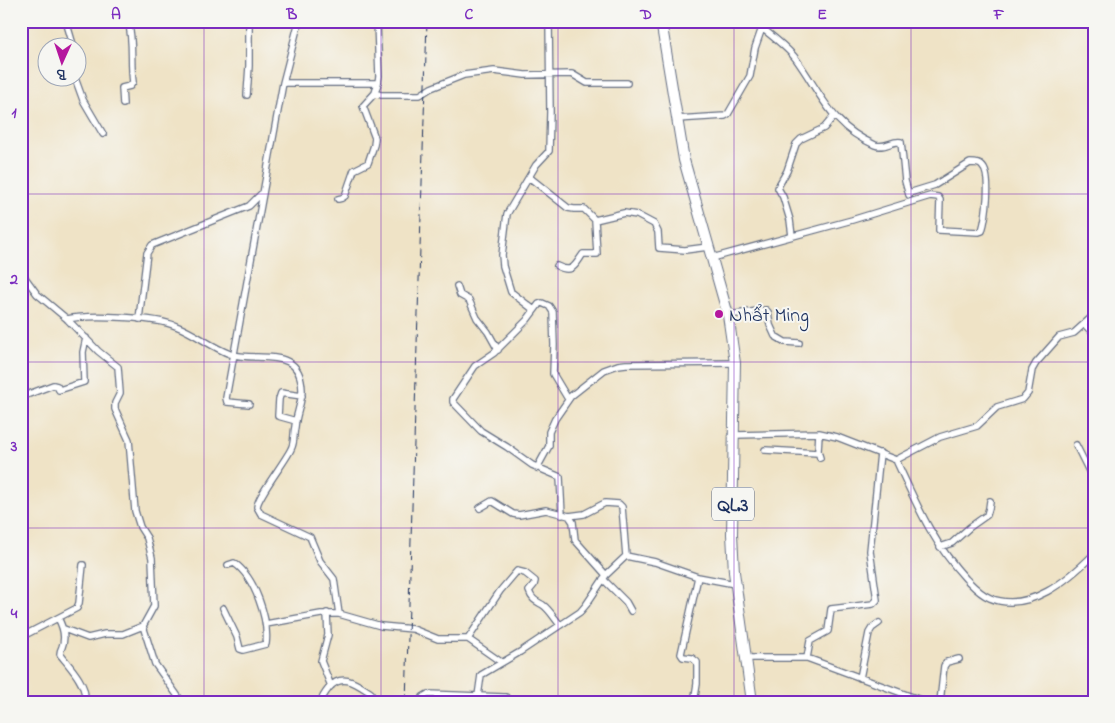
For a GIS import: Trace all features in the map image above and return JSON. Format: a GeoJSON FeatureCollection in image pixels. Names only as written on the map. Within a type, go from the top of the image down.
{"type":"FeatureCollection","features":[{"type":"Feature","properties":{"kind":"highway","name":"QL.3"},"geometry":{"type":"LineString","coordinates":[[661,21],[684,160],[728,315],[735,363],[732,534],[735,584],[752,702]]}},
{"type":"Feature","properties":{"kind":"street"},"geometry":{"type":"LineString","coordinates":[[66,21],[71,38]]}},
{"type":"Feature","properties":{"kind":"street"},"geometry":{"type":"LineString","coordinates":[[123,104],[122,88],[130,86],[132,82],[132,40],[128,21]]}},
{"type":"Feature","properties":{"kind":"street"},"geometry":{"type":"LineString","coordinates":[[247,95],[250,66],[249,21]]}},
{"type":"Feature","properties":{"kind":"street"},"geometry":{"type":"LineString","coordinates":[[249,404],[228,402],[226,400],[283,83],[299,21]]}},
{"type":"Feature","properties":{"kind":"street"},"geometry":{"type":"LineString","coordinates":[[338,199],[345,196],[354,170],[366,164],[370,159],[374,144],[374,138],[363,106],[375,93],[378,84],[377,21]]}},
{"type":"Feature","properties":{"kind":"street"},"geometry":{"type":"LineString","coordinates":[[534,310],[511,292],[502,261],[506,217],[538,162],[549,151],[549,21]]}},
{"type":"Feature","properties":{"kind":"street"},"geometry":{"type":"LineString","coordinates":[[760,21],[762,28],[795,58],[824,104],[834,116],[856,134],[876,145],[885,146],[900,141],[908,193],[912,201]]}},
{"type":"Feature","properties":{"kind":"street"},"geometry":{"type":"LineString","coordinates":[[677,119],[723,116],[728,114],[750,76],[755,48],[762,28]]}},
{"type":"Feature","properties":{"kind":"street"},"geometry":{"type":"LineString","coordinates":[[375,93],[381,95],[420,95],[431,88],[469,74],[494,71],[525,75],[572,74],[583,82],[592,84],[627,83]]}},
{"type":"Feature","properties":{"kind":"street"},"geometry":{"type":"LineString","coordinates":[[283,83],[378,84]]}},
{"type":"Feature","properties":{"kind":"street"},"geometry":{"type":"LineString","coordinates":[[79,88],[83,100],[103,134]]}},
{"type":"Feature","properties":{"kind":"street"},"geometry":{"type":"LineString","coordinates":[[792,236],[790,220],[778,186],[787,171],[796,144],[801,139],[824,128],[834,116]]}},
{"type":"Feature","properties":{"kind":"street"},"geometry":{"type":"LineString","coordinates":[[712,258],[852,220],[930,196],[938,197],[940,204],[940,230],[980,232],[983,229],[988,193],[983,168],[980,164],[970,163],[936,185],[908,193]]}},
{"type":"Feature","properties":{"kind":"street"},"geometry":{"type":"LineString","coordinates":[[529,176],[568,208],[584,209],[595,220],[597,254],[583,254],[570,270],[557,266]]}},
{"type":"Feature","properties":{"kind":"street"},"geometry":{"type":"LineString","coordinates":[[139,318],[147,253],[152,245],[249,206],[258,199],[264,190]]}},
{"type":"Feature","properties":{"kind":"street"},"geometry":{"type":"LineString","coordinates":[[595,220],[631,213],[654,224],[658,232],[658,248],[685,250],[708,246]]}},
{"type":"Feature","properties":{"kind":"street"},"geometry":{"type":"LineString","coordinates":[[21,272],[37,294],[67,319],[101,354],[115,364],[120,372],[120,393],[115,403],[115,409],[129,440],[135,511],[140,527],[147,538],[152,558],[154,606],[143,626],[123,634],[104,634],[88,638],[64,629]]}},
{"type":"Feature","properties":{"kind":"street"},"geometry":{"type":"LineString","coordinates":[[457,286],[460,295],[469,300],[477,318],[488,332],[498,350]]}},
{"type":"Feature","properties":{"kind":"street"},"geometry":{"type":"LineString","coordinates":[[568,400],[553,374],[552,308],[542,303],[498,350],[475,366],[453,397],[453,402],[481,430],[537,468],[560,477],[566,515],[573,525],[575,540],[632,611]]}},
{"type":"Feature","properties":{"kind":"street"},"geometry":{"type":"LineString","coordinates":[[728,315],[766,310],[775,336],[785,342],[798,343]]}},
{"type":"Feature","properties":{"kind":"street"},"geometry":{"type":"LineString","coordinates":[[896,460],[940,437],[977,426],[997,407],[1023,399],[1028,393],[1032,370],[1036,363],[1059,337],[1074,333],[1094,316]]}},
{"type":"Feature","properties":{"kind":"street"},"geometry":{"type":"LineString","coordinates":[[67,319],[79,317],[139,318],[178,326],[234,355],[271,357],[290,362],[300,377],[302,396],[293,445],[258,498],[257,507],[262,514],[310,536],[320,561],[334,579],[339,614]]}},
{"type":"Feature","properties":{"kind":"street"},"geometry":{"type":"LineString","coordinates":[[1084,324],[1094,334]]}},
{"type":"Feature","properties":{"kind":"street"},"geometry":{"type":"LineString","coordinates":[[21,397],[53,385],[57,386],[59,390],[84,382],[83,352],[86,338]]}},
{"type":"Feature","properties":{"kind":"street"},"geometry":{"type":"LineString","coordinates":[[537,468],[549,446],[549,432],[568,400],[598,374],[610,367],[618,365],[735,363]]}},
{"type":"Feature","properties":{"kind":"street"},"geometry":{"type":"LineString","coordinates":[[296,421],[278,416],[279,399],[281,393],[302,396]]}},
{"type":"Feature","properties":{"kind":"street"},"geometry":{"type":"LineString","coordinates":[[766,450],[819,456],[819,433]]}},
{"type":"Feature","properties":{"kind":"street"},"geometry":{"type":"LineString","coordinates":[[734,435],[819,433],[837,437],[896,460],[940,547],[959,571],[990,598],[1013,602],[1032,598],[1050,590],[1094,554]]}},
{"type":"Feature","properties":{"kind":"street"},"geometry":{"type":"LineString","coordinates":[[1076,445],[1094,481]]}},
{"type":"Feature","properties":{"kind":"street"},"geometry":{"type":"LineString","coordinates":[[807,658],[810,641],[828,631],[830,609],[873,604],[877,600],[870,551],[880,453]]}},
{"type":"Feature","properties":{"kind":"street"},"geometry":{"type":"LineString","coordinates":[[480,508],[492,501],[519,515],[546,510],[566,515],[584,514],[605,503],[621,505],[626,556]]}},
{"type":"Feature","properties":{"kind":"street"},"geometry":{"type":"LineString","coordinates":[[940,547],[952,543],[986,515],[990,501]]}},
{"type":"Feature","properties":{"kind":"street"},"geometry":{"type":"LineString","coordinates":[[626,556],[655,562],[698,577],[735,584]]}},
{"type":"Feature","properties":{"kind":"street"},"geometry":{"type":"LineString","coordinates":[[478,696],[481,675],[520,652],[583,609],[604,577],[626,556]]}},
{"type":"Feature","properties":{"kind":"street"},"geometry":{"type":"LineString","coordinates":[[223,608],[241,650],[266,644],[266,624],[246,573],[234,563],[228,565]]}},
{"type":"Feature","properties":{"kind":"street"},"geometry":{"type":"LineString","coordinates":[[21,637],[79,606],[83,565]]}},
{"type":"Feature","properties":{"kind":"street"},"geometry":{"type":"LineString","coordinates":[[468,639],[500,591],[517,571],[525,573],[535,581],[529,591],[530,594],[536,603],[544,606],[560,625]]}},
{"type":"Feature","properties":{"kind":"street"},"geometry":{"type":"LineString","coordinates":[[694,702],[697,684],[697,662],[692,658],[683,657],[681,654],[698,577]]}},
{"type":"Feature","properties":{"kind":"street"},"geometry":{"type":"LineString","coordinates":[[327,613],[328,634],[321,661],[331,686]]}},
{"type":"Feature","properties":{"kind":"street"},"geometry":{"type":"LineString","coordinates":[[266,624],[284,619],[327,613],[339,614],[381,626],[412,629],[438,639],[468,639],[501,662]]}},
{"type":"Feature","properties":{"kind":"street"},"geometry":{"type":"LineString","coordinates":[[58,618],[64,629],[60,654],[76,675],[85,691],[85,697],[82,701]]}},
{"type":"Feature","properties":{"kind":"street"},"geometry":{"type":"LineString","coordinates":[[860,678],[869,633],[879,623]]}},
{"type":"Feature","properties":{"kind":"street"},"geometry":{"type":"LineString","coordinates":[[143,626],[155,664],[182,702]]}},
{"type":"Feature","properties":{"kind":"street"},"geometry":{"type":"LineString","coordinates":[[745,658],[807,658],[926,702]]}},
{"type":"Feature","properties":{"kind":"street"},"geometry":{"type":"LineString","coordinates":[[940,702],[944,666],[947,662],[959,659]]}},
{"type":"Feature","properties":{"kind":"street"},"geometry":{"type":"LineString","coordinates":[[321,702],[321,698],[331,686],[339,681],[352,681],[371,693],[369,702]]}},
{"type":"Feature","properties":{"kind":"street"},"geometry":{"type":"LineString","coordinates":[[422,702],[425,695],[428,694],[506,697],[508,702]]}},
{"type":"Feature","properties":{"kind":"railway"},"geometry":{"type":"LineString","coordinates":[[406,702],[427,21]]}},
{"type":"Feature","properties":{"kind":"place","name":"Nhẩt Ming"},"geometry":{"type":"Point","coordinates":[719,314]}}]}
